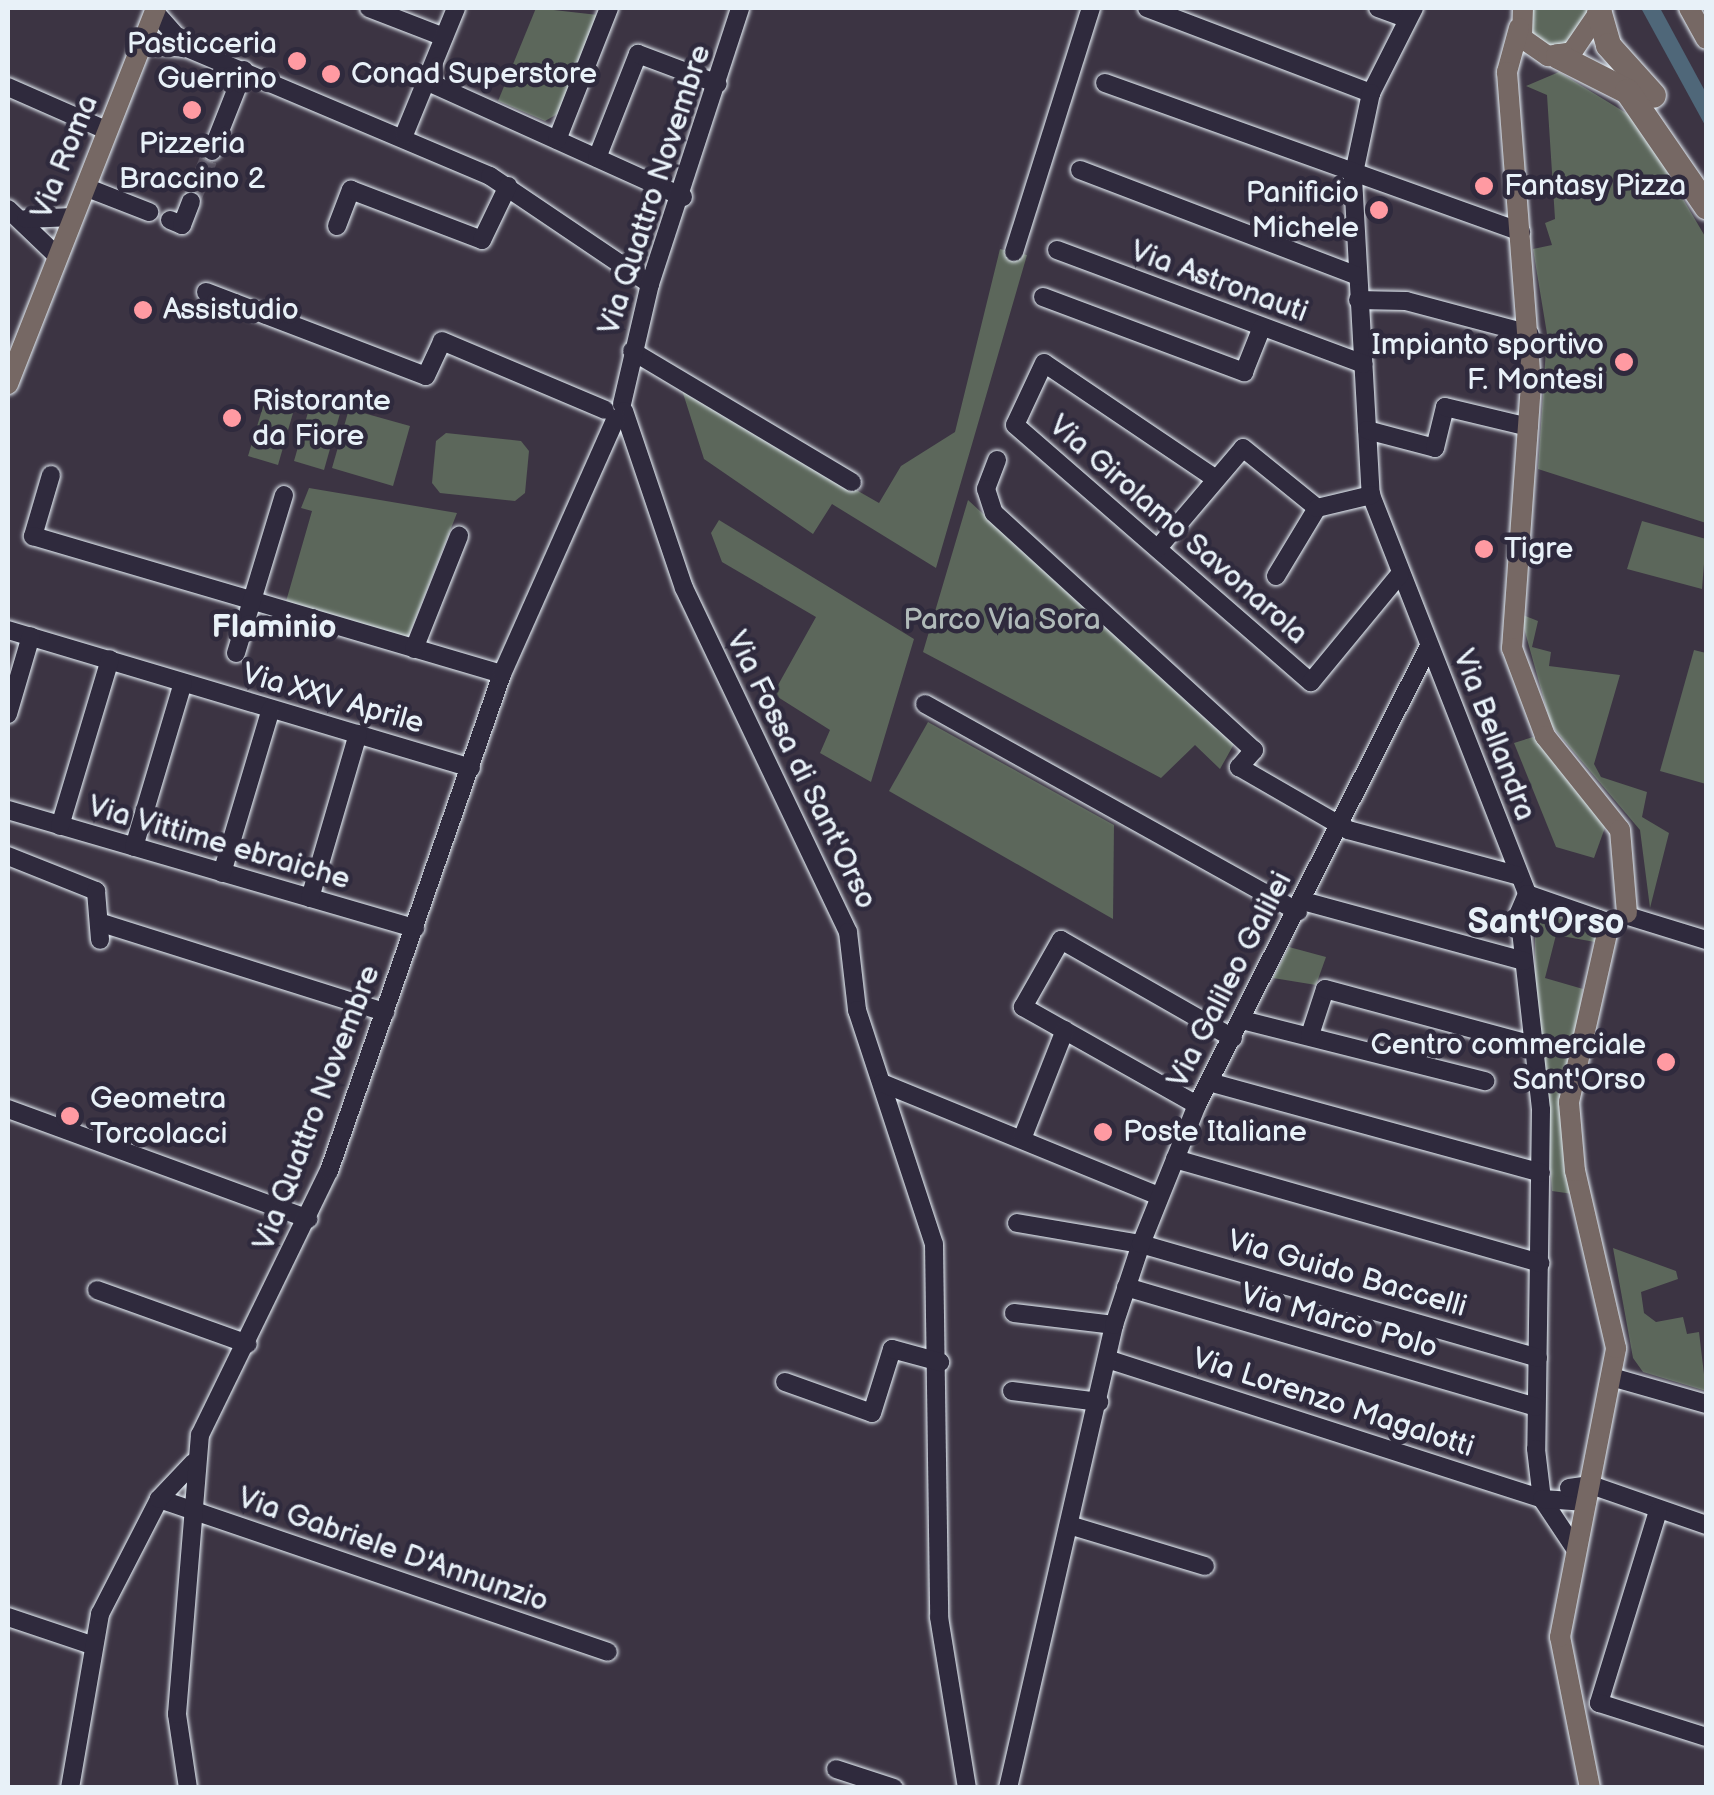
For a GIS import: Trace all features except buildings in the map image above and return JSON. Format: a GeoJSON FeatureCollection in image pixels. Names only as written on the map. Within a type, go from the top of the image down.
{"type":"FeatureCollection","features":[{"type":"Feature","properties":{"kind":"highway"},"geometry":{"type":"LineString","coordinates":[[1600,10],[1608,45],[1656,98],[1706,179]]}},
{"type":"Feature","properties":{"kind":"highway"},"geometry":{"type":"LineString","coordinates":[[1553,56],[1627,91],[1706,206]]}},
{"type":"Feature","properties":{"kind":"main road"},"geometry":{"type":"LineString","coordinates":[[1689,8],[1706,39]]}},
{"type":"Feature","properties":{"kind":"main road"},"geometry":{"type":"LineString","coordinates":[[1508,89],[1553,56],[1580,45],[1600,10]]}},
{"type":"Feature","properties":{"kind":"main road"},"geometry":{"type":"LineString","coordinates":[[1519,15],[1553,56]]}},
{"type":"Feature","properties":{"kind":"main road"},"geometry":{"type":"LineString","coordinates":[[1519,15],[1508,89],[1530,334],[1529,427],[1510,605],[1516,668],[1545,736],[1620,830],[1628,877],[1575,1056],[1569,1127],[1612,1307],[1615,1378],[1576,1550],[1561,1660],[1590,1788]]}},
{"type":"Feature","properties":{"kind":"main road","name":"Via Roma"},"geometry":{"type":"LineString","coordinates":[[8,384],[150,23]]}},
{"type":"Feature","properties":{"kind":"street"},"geometry":{"type":"LineString","coordinates":[[369,8],[444,37]]}},
{"type":"Feature","properties":{"kind":"street"},"geometry":{"type":"LineString","coordinates":[[404,135],[456,8]]}},
{"type":"Feature","properties":{"kind":"street"},"geometry":{"type":"LineString","coordinates":[[557,140],[609,8]]}},
{"type":"Feature","properties":{"kind":"street","name":"Via Quattro Novembre"},"geometry":{"type":"LineString","coordinates":[[70,1788],[91,1646],[159,1499],[193,1463],[309,1219],[386,1012],[502,674],[612,409],[652,278],[683,197],[740,8]]}},
{"type":"Feature","properties":{"kind":"street"},"geometry":{"type":"LineString","coordinates":[[1014,252],[1091,8]]}},
{"type":"Feature","properties":{"kind":"street"},"geometry":{"type":"LineString","coordinates":[[1147,8],[1371,93]]}},
{"type":"Feature","properties":{"kind":"street"},"geometry":{"type":"LineString","coordinates":[[1378,8],[1409,12]]}},
{"type":"Feature","properties":{"kind":"street","name":"Via Bellandra"},"geometry":{"type":"LineString","coordinates":[[1409,12],[1371,93],[1352,178],[1371,495],[1526,894],[1524,961],[1541,1174],[1536,1407],[1542,1499]]}},
{"type":"Feature","properties":{"kind":"street"},"geometry":{"type":"LineString","coordinates":[[150,23],[181,43]]}},
{"type":"Feature","properties":{"kind":"street"},"geometry":{"type":"LineString","coordinates":[[150,23],[181,43],[404,135],[508,186],[652,278]]}},
{"type":"Feature","properties":{"kind":"street"},"geometry":{"type":"LineString","coordinates":[[597,158],[638,54],[718,84]]}},
{"type":"Feature","properties":{"kind":"street"},"geometry":{"type":"LineString","coordinates":[[212,150],[244,70]]}},
{"type":"Feature","properties":{"kind":"street"},"geometry":{"type":"LineString","coordinates":[[426,81],[683,197]]}},
{"type":"Feature","properties":{"kind":"street"},"geometry":{"type":"LineString","coordinates":[[1105,84],[1352,178],[1520,232]]}},
{"type":"Feature","properties":{"kind":"street"},"geometry":{"type":"LineString","coordinates":[[8,87],[108,131]]}},
{"type":"Feature","properties":{"kind":"street"},"geometry":{"type":"LineString","coordinates":[[1080,170],[1356,276]]}},
{"type":"Feature","properties":{"kind":"street"},"geometry":{"type":"LineString","coordinates":[[337,226],[351,190],[482,240],[508,186]]}},
{"type":"Feature","properties":{"kind":"street"},"geometry":{"type":"LineString","coordinates":[[85,187],[149,212]]}},
{"type":"Feature","properties":{"kind":"street"},"geometry":{"type":"LineString","coordinates":[[170,220],[182,225],[191,202]]}},
{"type":"Feature","properties":{"kind":"street"},"geometry":{"type":"LineString","coordinates":[[8,209],[65,236]]}},
{"type":"Feature","properties":{"kind":"street"},"geometry":{"type":"LineString","coordinates":[[44,227],[65,236]]}},
{"type":"Feature","properties":{"kind":"street","name":"Via Astronauti"},"geometry":{"type":"LineString","coordinates":[[1056,250],[1363,364]]}},
{"type":"Feature","properties":{"kind":"street"},"geometry":{"type":"LineString","coordinates":[[206,292],[426,376],[442,341],[612,409]]}},
{"type":"Feature","properties":{"kind":"street"},"geometry":{"type":"LineString","coordinates":[[1043,297],[1244,372],[1262,327]]}},
{"type":"Feature","properties":{"kind":"street"},"geometry":{"type":"LineString","coordinates":[[1358,300],[1406,300],[1530,334]]}},
{"type":"Feature","properties":{"kind":"street"},"geometry":{"type":"LineString","coordinates":[[632,351],[852,482]]}},
{"type":"Feature","properties":{"kind":"street","name":"Via Girolamo Savonarola"},"geometry":{"type":"LineString","coordinates":[[1216,479],[1044,363],[1015,425],[1311,682],[1400,574]]}},
{"type":"Feature","properties":{"kind":"street"},"geometry":{"type":"LineString","coordinates":[[1367,430],[1435,448],[1445,407],[1529,427]]}},
{"type":"Feature","properties":{"kind":"street","name":"Via Fossa di Sant'Orso"},"geometry":{"type":"LineString","coordinates":[[612,409],[631,433],[684,588],[848,932],[852,989],[934,1244],[940,1362],[938,1617],[967,1788]]}},
{"type":"Feature","properties":{"kind":"street"},"geometry":{"type":"LineString","coordinates":[[1158,548],[1243,448],[1317,508]]}},
{"type":"Feature","properties":{"kind":"street"},"geometry":{"type":"LineString","coordinates":[[998,460],[986,489],[994,513],[1254,750],[1239,767],[1340,826],[1516,875]]}},
{"type":"Feature","properties":{"kind":"street"},"geometry":{"type":"LineString","coordinates":[[51,475],[33,536],[502,674]]}},
{"type":"Feature","properties":{"kind":"street"},"geometry":{"type":"LineString","coordinates":[[236,653],[284,495]]}},
{"type":"Feature","properties":{"kind":"street"},"geometry":{"type":"LineString","coordinates":[[1276,576],[1317,508],[1371,495]]}},
{"type":"Feature","properties":{"kind":"street"},"geometry":{"type":"LineString","coordinates":[[414,650],[459,536]]}},
{"type":"Feature","properties":{"kind":"street","name":"Via XXV Aprile"},"geometry":{"type":"LineString","coordinates":[[8,630],[472,768]]}},
{"type":"Feature","properties":{"kind":"street"},"geometry":{"type":"LineString","coordinates":[[8,714],[31,636]]}},
{"type":"Feature","properties":{"kind":"street","name":"Via Galileo Galilei"},"geometry":{"type":"LineString","coordinates":[[1008,1788],[1114,1325],[1141,1244],[1197,1105],[1428,648]]}},
{"type":"Feature","properties":{"kind":"street"},"geometry":{"type":"LineString","coordinates":[[60,826],[110,660]]}},
{"type":"Feature","properties":{"kind":"street"},"geometry":{"type":"LineString","coordinates":[[134,847],[183,683]]}},
{"type":"Feature","properties":{"kind":"street"},"geometry":{"type":"LineString","coordinates":[[925,704],[1300,907],[1524,961]]}},
{"type":"Feature","properties":{"kind":"street"},"geometry":{"type":"LineString","coordinates":[[222,873],[270,709]]}},
{"type":"Feature","properties":{"kind":"street"},"geometry":{"type":"LineString","coordinates":[[310,898],[358,734]]}},
{"type":"Feature","properties":{"kind":"street","name":"Via Vittime ebraiche"},"geometry":{"type":"LineString","coordinates":[[8,810],[415,928]]}},
{"type":"Feature","properties":{"kind":"street"},"geometry":{"type":"LineString","coordinates":[[8,856],[81,878],[96,890],[101,932],[386,1012]]}},
{"type":"Feature","properties":{"kind":"street"},"geometry":{"type":"LineString","coordinates":[[1526,894],[1703,943]]}},
{"type":"Feature","properties":{"kind":"street"},"geometry":{"type":"LineString","coordinates":[[1197,1105],[1023,1007],[1061,940],[1234,1038]]}},
{"type":"Feature","properties":{"kind":"street"},"geometry":{"type":"LineString","coordinates":[[1310,1035],[1325,990],[1533,1045]]}},
{"type":"Feature","properties":{"kind":"street"},"geometry":{"type":"LineString","coordinates":[[1242,1020],[1485,1082]]}},
{"type":"Feature","properties":{"kind":"street"},"geometry":{"type":"LineString","coordinates":[[1022,1138],[1065,1030]]}},
{"type":"Feature","properties":{"kind":"street"},"geometry":{"type":"LineString","coordinates":[[882,1082],[1160,1196]]}},
{"type":"Feature","properties":{"kind":"street"},"geometry":{"type":"LineString","coordinates":[[1209,1082],[1541,1174]]}},
{"type":"Feature","properties":{"kind":"street"},"geometry":{"type":"LineString","coordinates":[[8,1109],[309,1219]]}},
{"type":"Feature","properties":{"kind":"street"},"geometry":{"type":"LineString","coordinates":[[1176,1159],[1541,1264]]}},
{"type":"Feature","properties":{"kind":"street","name":"Via Guido Baccelli"},"geometry":{"type":"LineString","coordinates":[[1017,1223],[1141,1244],[1538,1358]]}},
{"type":"Feature","properties":{"kind":"street","name":"Via Marco Polo"},"geometry":{"type":"LineString","coordinates":[[1126,1287],[1536,1407]]}},
{"type":"Feature","properties":{"kind":"street"},"geometry":{"type":"LineString","coordinates":[[97,1290],[248,1344]]}},
{"type":"Feature","properties":{"kind":"street"},"geometry":{"type":"LineString","coordinates":[[1014,1313],[1114,1325]]}},
{"type":"Feature","properties":{"kind":"street"},"geometry":{"type":"LineString","coordinates":[[785,1382],[872,1413],[892,1349],[940,1362]]}},
{"type":"Feature","properties":{"kind":"street","name":"Via Lorenzo Magalotti"},"geometry":{"type":"LineString","coordinates":[[1107,1359],[1542,1499],[1589,1493]]}},
{"type":"Feature","properties":{"kind":"street"},"geometry":{"type":"LineString","coordinates":[[1615,1378],[1706,1404]]}},
{"type":"Feature","properties":{"kind":"street"},"geometry":{"type":"LineString","coordinates":[[1012,1391],[1099,1402]]}},
{"type":"Feature","properties":{"kind":"street"},"geometry":{"type":"LineString","coordinates":[[188,1788],[177,1714],[195,1512],[193,1463]]}},
{"type":"Feature","properties":{"kind":"street"},"geometry":{"type":"LineString","coordinates":[[1576,1550],[1542,1499],[1569,1488],[1706,1523]]}},
{"type":"Feature","properties":{"kind":"street","name":"Via Gabriele D'Annunzio"},"geometry":{"type":"LineString","coordinates":[[159,1499],[608,1652]]}},
{"type":"Feature","properties":{"kind":"street"},"geometry":{"type":"LineString","coordinates":[[1658,1511],[1598,1703],[1706,1737]]}},
{"type":"Feature","properties":{"kind":"street"},"geometry":{"type":"LineString","coordinates":[[1070,1525],[1205,1566]]}},
{"type":"Feature","properties":{"kind":"street"},"geometry":{"type":"LineString","coordinates":[[8,1617],[91,1646]]}},
{"type":"Feature","properties":{"kind":"street"},"geometry":{"type":"LineString","coordinates":[[836,1769],[857,1782],[894,1788]]}},
{"type":"Feature","properties":{"kind":"green space"},"geometry":{"type":"Polygon","coordinates":[[[536,8],[598,15],[561,112],[545,121],[498,101],[536,8]]]}},
{"type":"Feature","properties":{"kind":"green space"},"geometry":{"type":"Polygon","coordinates":[[[1531,8],[1594,8],[1570,44],[1550,46],[1532,34],[1531,8]]]}},
{"type":"Feature","properties":{"kind":"green space","name":"Impianto sportivo F. Montesi"},"geometry":{"type":"Polygon","coordinates":[[[1559,72],[1636,119],[1706,238],[1706,523],[1538,469],[1547,334],[1533,249],[1552,245],[1545,223],[1555,219],[1547,95],[1526,86],[1559,72]]]}},
{"type":"Feature","properties":{"kind":"green space"},"geometry":{"type":"Polygon","coordinates":[[[1000,249],[1027,255],[936,568],[832,504],[813,534],[704,459],[682,390],[879,503],[901,466],[955,432],[1000,249]]]}},
{"type":"Feature","properties":{"kind":"green space"},"geometry":{"type":"Polygon","coordinates":[[[266,397],[295,406],[278,465],[248,456],[266,397]]]}},
{"type":"Feature","properties":{"kind":"green space"},"geometry":{"type":"Polygon","coordinates":[[[311,402],[341,410],[324,470],[294,461],[311,402]]]}},
{"type":"Feature","properties":{"kind":"green space"},"geometry":{"type":"Polygon","coordinates":[[[349,409],[410,426],[393,486],[332,468],[349,409]]]}},
{"type":"Feature","properties":{"kind":"green space"},"geometry":{"type":"Polygon","coordinates":[[[446,433],[521,441],[529,451],[525,493],[515,501],[440,493],[432,483],[436,441],[446,433]]]}},
{"type":"Feature","properties":{"kind":"green space"},"geometry":{"type":"Polygon","coordinates":[[[309,488],[457,513],[408,638],[285,605],[312,511],[301,508],[309,488]]]}},
{"type":"Feature","properties":{"kind":"green space","name":"Parco Via Sora"},"geometry":{"type":"Polygon","coordinates":[[[968,500],[1234,744],[1220,769],[1195,745],[1161,778],[923,652],[968,500]]]}},
{"type":"Feature","properties":{"kind":"green space"},"geometry":{"type":"Polygon","coordinates":[[[719,520],[914,639],[871,782],[820,753],[830,730],[773,694],[816,617],[722,562],[711,533],[719,520]]]}},
{"type":"Feature","properties":{"kind":"green space"},"geometry":{"type":"Polygon","coordinates":[[[1642,521],[1706,539],[1702,589],[1627,569],[1642,521]]]}},
{"type":"Feature","properties":{"kind":"green space"},"geometry":{"type":"Polygon","coordinates":[[[1520,614],[1538,621],[1532,647],[1551,652],[1549,666],[1620,675],[1594,764],[1601,777],[1647,792],[1642,817],[1669,833],[1650,908],[1640,830],[1551,725],[1520,614]]]}},
{"type":"Feature","properties":{"kind":"green space"},"geometry":{"type":"Polygon","coordinates":[[[1694,650],[1706,653],[1706,784],[1660,771],[1694,650]]]}},
{"type":"Feature","properties":{"kind":"green space"},"geometry":{"type":"Polygon","coordinates":[[[928,722],[1114,825],[1113,919],[889,791],[928,722]]]}},
{"type":"Feature","properties":{"kind":"green space"},"geometry":{"type":"Polygon","coordinates":[[[1533,737],[1607,822],[1594,858],[1556,847],[1514,743],[1533,737]]]}},
{"type":"Feature","properties":{"kind":"green space"},"geometry":{"type":"Polygon","coordinates":[[[1544,913],[1600,927],[1595,942],[1556,935],[1545,978],[1583,989],[1562,1110],[1573,1194],[1552,1191],[1535,974],[1535,922],[1544,913]]]}},
{"type":"Feature","properties":{"kind":"green space"},"geometry":{"type":"Polygon","coordinates":[[[1289,947],[1326,957],[1316,985],[1273,978],[1289,947]]]}},
{"type":"Feature","properties":{"kind":"green space"},"geometry":{"type":"Polygon","coordinates":[[[1613,1248],[1676,1271],[1678,1279],[1641,1292],[1644,1313],[1656,1322],[1683,1317],[1687,1334],[1699,1332],[1706,1391],[1643,1372],[1633,1358],[1613,1248]]]}},
{"type":"Feature","properties":{"kind":"water"},"geometry":{"type":"Polygon","coordinates":[[[1641,8],[1660,8],[1706,93],[1706,127],[1641,8]]]}},
{"type":"Feature","properties":{"kind":"tunnel"},"geometry":{"type":"LineString","coordinates":[[191,202],[212,151]]}},
{"type":"Feature","properties":{"kind":"place","name":"Pasticceria Guerrino"},"geometry":{"type":"Point","coordinates":[297,61]}},
{"type":"Feature","properties":{"kind":"place","name":"Conad Superstore"},"geometry":{"type":"Point","coordinates":[331,74]}},
{"type":"Feature","properties":{"kind":"place","name":"Pizzeria Braccino 2"},"geometry":{"type":"Point","coordinates":[192,110]}},
{"type":"Feature","properties":{"kind":"place","name":"Fantasy Pizza"},"geometry":{"type":"Point","coordinates":[1484,186]}},
{"type":"Feature","properties":{"kind":"place","name":"Panificio Michele"},"geometry":{"type":"Point","coordinates":[1379,210]}},
{"type":"Feature","properties":{"kind":"place","name":"Assistudio"},"geometry":{"type":"Point","coordinates":[143,310]}},
{"type":"Feature","properties":{"kind":"place","name":"Impianto sportivo F. Montesi"},"geometry":{"type":"Point","coordinates":[1624,362]}},
{"type":"Feature","properties":{"kind":"place","name":"Ristorante da Fiore"},"geometry":{"type":"Point","coordinates":[232,418]}},
{"type":"Feature","properties":{"kind":"place","name":"Tigre"},"geometry":{"type":"Point","coordinates":[1484,549]}},
{"type":"Feature","properties":{"kind":"place","name":"Centro commerciale Sant'Orso"},"geometry":{"type":"Point","coordinates":[1666,1062]}},
{"type":"Feature","properties":{"kind":"place","name":"Geometra Torcolacci"},"geometry":{"type":"Point","coordinates":[70,1116]}},
{"type":"Feature","properties":{"kind":"place","name":"Poste Italiane"},"geometry":{"type":"Point","coordinates":[1103,1132]}},
{"type":"Feature","properties":{"kind":"district","name":"Flaminio"},"geometry":{"type":"Point","coordinates":[274,628]}},
{"type":"Feature","properties":{"kind":"district","name":"Sant'Orso"},"geometry":{"type":"Point","coordinates":[1546,923]}}]}
